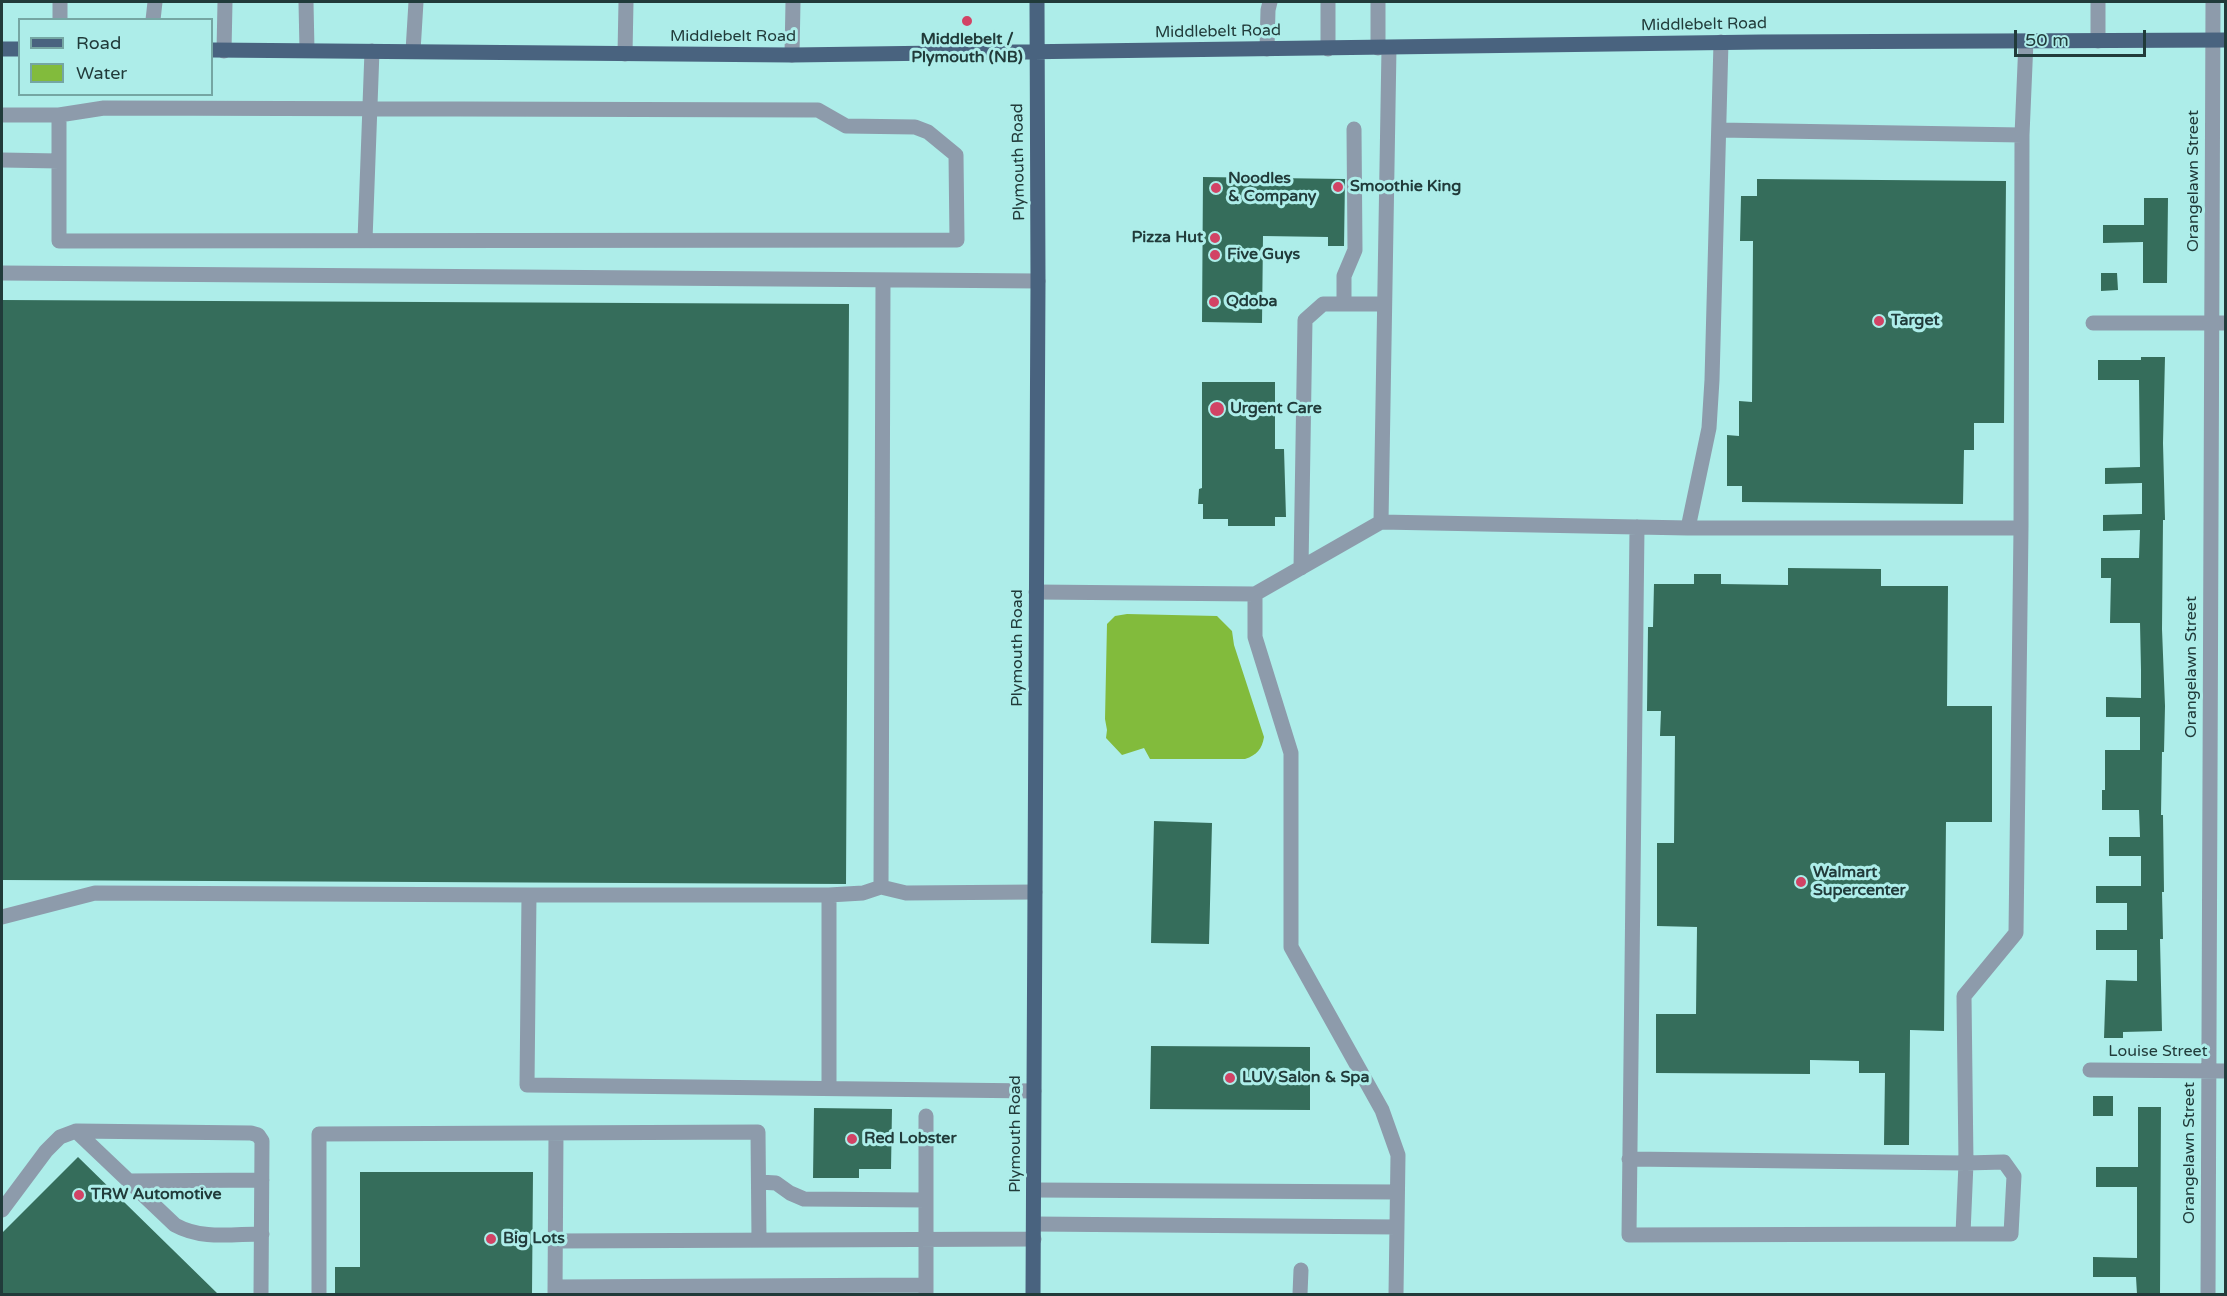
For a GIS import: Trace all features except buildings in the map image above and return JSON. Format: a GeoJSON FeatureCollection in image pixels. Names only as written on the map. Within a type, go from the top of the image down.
{"type":"FeatureCollection","features":[{"type":"Feature","properties":{"kind":"main road","name":"Plymouth Road"},"geometry":{"type":"LineString","coordinates":[[1033,1294],[1038,281],[1037,2]]}},
{"type":"Feature","properties":{"kind":"main road","name":"Middlebelt Road"},"geometry":{"type":"LineString","coordinates":[[218,51],[792,55],[1721,42],[2219,40]]}},
{"type":"Feature","properties":{"kind":"main road"},"geometry":{"type":"LineString","coordinates":[[2,49],[18,49]]}},
{"type":"Feature","properties":{"kind":"street"},"geometry":{"type":"LineString","coordinates":[[60,2],[60,18]]}},
{"type":"Feature","properties":{"kind":"street"},"geometry":{"type":"LineString","coordinates":[[153,18],[155,2]]}},
{"type":"Feature","properties":{"kind":"street"},"geometry":{"type":"LineString","coordinates":[[218,51],[225,2]]}},
{"type":"Feature","properties":{"kind":"street"},"geometry":{"type":"LineString","coordinates":[[306,2],[307,50]]}},
{"type":"Feature","properties":{"kind":"street"},"geometry":{"type":"LineString","coordinates":[[413,51],[416,2]]}},
{"type":"Feature","properties":{"kind":"street"},"geometry":{"type":"LineString","coordinates":[[625,54],[626,2]]}},
{"type":"Feature","properties":{"kind":"street"},"geometry":{"type":"LineString","coordinates":[[792,55],[793,2]]}},
{"type":"Feature","properties":{"kind":"street"},"geometry":{"type":"LineString","coordinates":[[1267,50],[1270,2]]}},
{"type":"Feature","properties":{"kind":"street"},"geometry":{"type":"LineString","coordinates":[[1328,2],[1328,49]]}},
{"type":"Feature","properties":{"kind":"street"},"geometry":{"type":"LineString","coordinates":[[1378,2],[1383,48],[1384,304],[1381,522]]}},
{"type":"Feature","properties":{"kind":"street"},"geometry":{"type":"LineString","coordinates":[[2098,2],[2098,41]]}},
{"type":"Feature","properties":{"kind":"street","name":"Orangelawn Street"},"geometry":{"type":"LineString","coordinates":[[2208,1294],[2208,1071],[2218,323],[2219,40],[2213,2]]}},
{"type":"Feature","properties":{"kind":"street"},"geometry":{"type":"LineString","coordinates":[[1963,1234],[1966,1163],[1965,996],[2016,933],[2021,528],[2022,135],[2026,41]]}},
{"type":"Feature","properties":{"kind":"street"},"geometry":{"type":"LineString","coordinates":[[1688,528],[1709,428],[1721,42]]}},
{"type":"Feature","properties":{"kind":"street"},"geometry":{"type":"LineString","coordinates":[[365,240],[372,51]]}},
{"type":"Feature","properties":{"kind":"street"},"geometry":{"type":"LineString","coordinates":[[2,115],[59,115],[99,108],[818,110],[846,126],[915,127],[928,132],[956,155],[957,240],[59,241],[59,115]]}},
{"type":"Feature","properties":{"kind":"street"},"geometry":{"type":"LineString","coordinates":[[1344,304],[1344,276],[1355,250],[1354,129]]}},
{"type":"Feature","properties":{"kind":"street"},"geometry":{"type":"LineString","coordinates":[[1719,130],[2022,135]]}},
{"type":"Feature","properties":{"kind":"street"},"geometry":{"type":"LineString","coordinates":[[2,160],[59,160]]}},
{"type":"Feature","properties":{"kind":"street"},"geometry":{"type":"LineString","coordinates":[[2,273],[1038,281]]}},
{"type":"Feature","properties":{"kind":"street"},"geometry":{"type":"LineString","coordinates":[[882,887],[883,280]]}},
{"type":"Feature","properties":{"kind":"street"},"geometry":{"type":"LineString","coordinates":[[1300,568],[1305,320],[1323,304],[1384,304]]}},
{"type":"Feature","properties":{"kind":"street"},"geometry":{"type":"LineString","coordinates":[[2093,323],[2218,323]]}},
{"type":"Feature","properties":{"kind":"street"},"geometry":{"type":"LineString","coordinates":[[1036,592],[1255,594],[1381,522],[1688,528],[2021,528]]}},
{"type":"Feature","properties":{"kind":"street"},"geometry":{"type":"LineString","coordinates":[[1629,1159],[2004,1162],[2014,1176],[2011,1234],[1629,1235],[1629,1159],[1637,527]]}},
{"type":"Feature","properties":{"kind":"street"},"geometry":{"type":"LineString","coordinates":[[1255,594],[1256,637],[1291,753],[1292,947],[1382,1110],[1398,1155],[1396,1294]]}},
{"type":"Feature","properties":{"kind":"street"},"geometry":{"type":"LineString","coordinates":[[2,917],[95,892],[829,895],[862,893],[882,887],[906,893],[1035,892]]}},
{"type":"Feature","properties":{"kind":"street"},"geometry":{"type":"LineString","coordinates":[[529,895],[527,1085],[1034,1091]]}},
{"type":"Feature","properties":{"kind":"street"},"geometry":{"type":"LineString","coordinates":[[829,895],[829,1087]]}},
{"type":"Feature","properties":{"kind":"street","name":"Louise Street"},"geometry":{"type":"LineString","coordinates":[[2091,1070],[2226,1071]]}},
{"type":"Feature","properties":{"kind":"street"},"geometry":{"type":"LineString","coordinates":[[556,1133],[555,1291],[926,1290],[926,1116]]}},
{"type":"Feature","properties":{"kind":"street"},"geometry":{"type":"LineString","coordinates":[[76,1131],[175,1225],[189,1233],[203,1235],[262,1234]]}},
{"type":"Feature","properties":{"kind":"street"},"geometry":{"type":"LineString","coordinates":[[2,1210],[45,1151],[60,1137],[76,1131],[251,1133],[258,1135],[262,1142],[261,1294]]}},
{"type":"Feature","properties":{"kind":"street"},"geometry":{"type":"LineString","coordinates":[[319,1294],[319,1134],[758,1132],[759,1240]]}},
{"type":"Feature","properties":{"kind":"street"},"geometry":{"type":"LineString","coordinates":[[129,1181],[262,1180]]}},
{"type":"Feature","properties":{"kind":"street"},"geometry":{"type":"LineString","coordinates":[[759,1182],[776,1183],[789,1194],[804,1199],[926,1200]]}},
{"type":"Feature","properties":{"kind":"street"},"geometry":{"type":"LineString","coordinates":[[1034,1190],[1397,1191]]}},
{"type":"Feature","properties":{"kind":"street"},"geometry":{"type":"LineString","coordinates":[[556,1241],[926,1240],[1034,1232],[1397,1227]]}},
{"type":"Feature","properties":{"kind":"street"},"geometry":{"type":"LineString","coordinates":[[1300,1294],[1301,1270]]}},
{"type":"Feature","properties":{"kind":"water"},"geometry":{"type":"Polygon","coordinates":[[[1127,614],[1217,616],[1232,631],[1234,645],[1264,737],[1262,745],[1253,756],[1245,759],[1150,759],[1144,748],[1122,755],[1106,738],[1107,624],[1115,616],[1127,614]]]}},
{"type":"Feature","properties":{"kind":"place","name":"Middlebelt / Plymouth (NB)"},"geometry":{"type":"Point","coordinates":[967,21]}},
{"type":"Feature","properties":{"kind":"place","name":"Smoothie King"},"geometry":{"type":"Point","coordinates":[1338,187]}},
{"type":"Feature","properties":{"kind":"place","name":"Noodles & Company"},"geometry":{"type":"Point","coordinates":[1216,188]}},
{"type":"Feature","properties":{"kind":"place","name":"Pizza Hut"},"geometry":{"type":"Point","coordinates":[1215,238]}},
{"type":"Feature","properties":{"kind":"place","name":"Five Guys"},"geometry":{"type":"Point","coordinates":[1215,255]}},
{"type":"Feature","properties":{"kind":"place","name":"Qdoba"},"geometry":{"type":"Point","coordinates":[1214,302]}},
{"type":"Feature","properties":{"kind":"place","name":"Target"},"geometry":{"type":"Point","coordinates":[1879,321]}},
{"type":"Feature","properties":{"kind":"place","name":"Urgent Care"},"geometry":{"type":"Point","coordinates":[1217,409]}},
{"type":"Feature","properties":{"kind":"place","name":"Walmart Supercenter"},"geometry":{"type":"Point","coordinates":[1801,882]}},
{"type":"Feature","properties":{"kind":"place","name":"LUV Salon & Spa"},"geometry":{"type":"Point","coordinates":[1230,1078]}},
{"type":"Feature","properties":{"kind":"place","name":"Red Lobster"},"geometry":{"type":"Point","coordinates":[852,1139]}},
{"type":"Feature","properties":{"kind":"place","name":"TRW Automotive"},"geometry":{"type":"Point","coordinates":[79,1195]}},
{"type":"Feature","properties":{"kind":"place","name":"Big Lots"},"geometry":{"type":"Point","coordinates":[491,1239]}}]}
